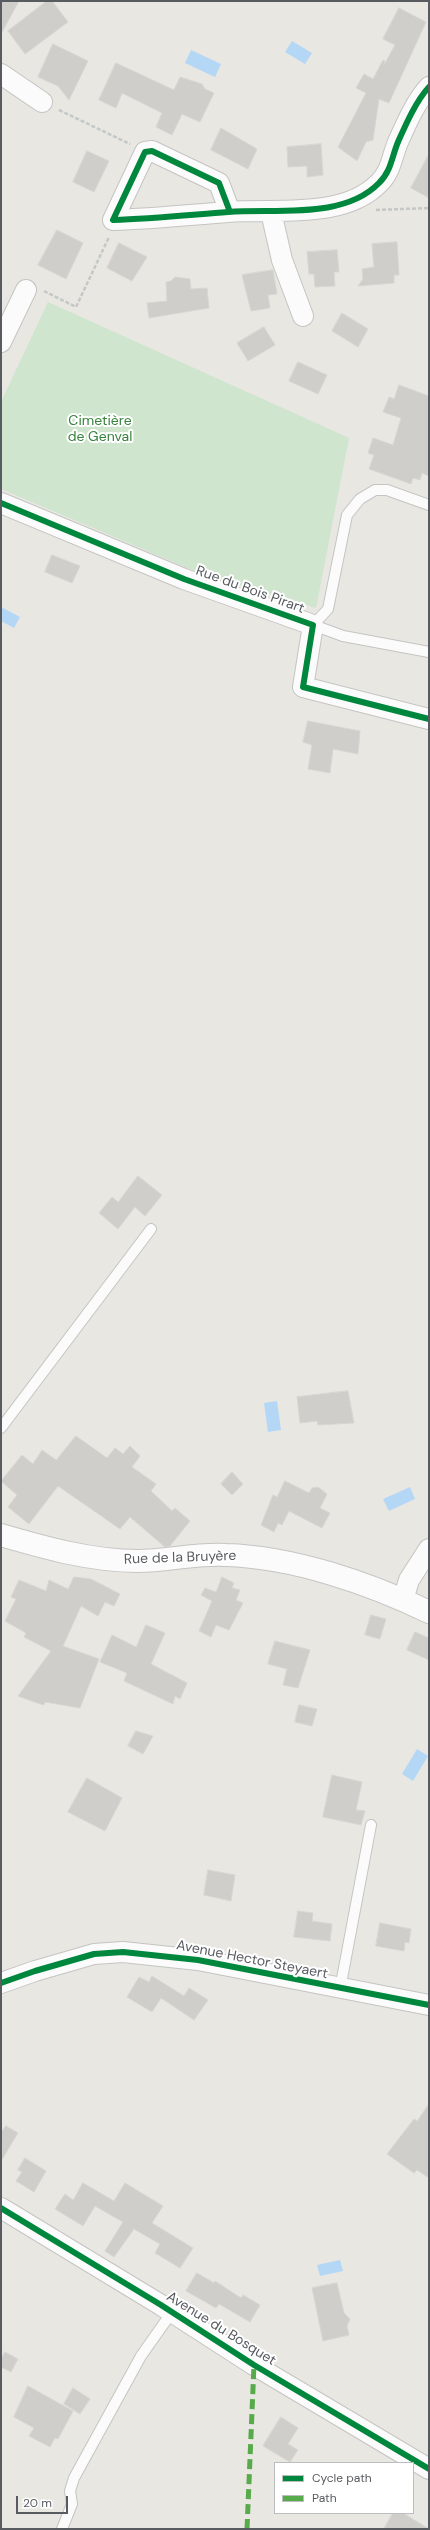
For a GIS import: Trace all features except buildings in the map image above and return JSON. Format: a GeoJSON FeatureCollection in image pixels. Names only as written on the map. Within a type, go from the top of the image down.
{"type":"FeatureCollection","features":[{"type":"Feature","properties":{"kind":"main road","name":"Rue de la Bruyère"},"geometry":{"type":"LineString","coordinates":[[1,1535],[36,1545],[100,1559],[138,1561],[201,1554],[226,1554],[272,1560],[378,1589],[429,1612]]}},
{"type":"Feature","properties":{"kind":"main road","name":"Rue de la Bruyère"},"geometry":{"type":"LineString","coordinates":[[1,1545],[59,1565],[103,1573],[142,1574],[214,1568],[247,1570],[352,1588],[404,1600]]}},
{"type":"Feature","properties":{"kind":"street"},"geometry":{"type":"LineString","coordinates":[[1,74],[42,102]]}},
{"type":"Feature","properties":{"kind":"street"},"geometry":{"type":"LineString","coordinates":[[230,212],[219,182],[152,151],[145,152],[113,220],[162,219],[230,212],[271,212],[319,208],[356,199],[366,194],[380,182],[387,172],[398,143],[429,87]]}},
{"type":"Feature","properties":{"kind":"street"},"geometry":{"type":"LineString","coordinates":[[271,212],[282,260],[303,316]]}},
{"type":"Feature","properties":{"kind":"street"},"geometry":{"type":"LineString","coordinates":[[1,342],[26,290]]}},
{"type":"Feature","properties":{"kind":"street","name":"Rue du Bois Pirart"},"geometry":{"type":"LineString","coordinates":[[1,503],[184,579],[313,625],[303,687],[429,719]]}},
{"type":"Feature","properties":{"kind":"street"},"geometry":{"type":"LineString","coordinates":[[404,1600],[409,1580],[429,1549]]}},
{"type":"Feature","properties":{"kind":"street","name":"Avenue Hector Steyaert"},"geometry":{"type":"LineString","coordinates":[[1,1983],[35,1971],[94,1954],[123,1952],[198,1960],[340,1989],[429,2005]]}},
{"type":"Feature","properties":{"kind":"street","name":"Avenue du Bosquet"},"geometry":{"type":"LineString","coordinates":[[1,2208],[172,2312],[254,2365],[429,2468]]}},
{"type":"Feature","properties":{"kind":"lane"},"geometry":{"type":"LineString","coordinates":[[429,505],[387,490],[375,490],[360,499],[347,516],[328,609],[313,625],[343,636],[429,652]]}},
{"type":"Feature","properties":{"kind":"lane"},"geometry":{"type":"LineString","coordinates":[[1,1428],[151,1229]]}},
{"type":"Feature","properties":{"kind":"lane","name":"Avenue Hector Steyaert"},"geometry":{"type":"LineString","coordinates":[[340,1989],[371,1825]]}},
{"type":"Feature","properties":{"kind":"lane","name":"Avenue du Bosquet"},"geometry":{"type":"LineString","coordinates":[[62,2529],[72,2504],[70,2491],[74,2478],[141,2356],[172,2312]]}},
{"type":"Feature","properties":{"kind":"path"},"geometry":{"type":"LineString","coordinates":[[42,102],[145,152]]}},
{"type":"Feature","properties":{"kind":"path"},"geometry":{"type":"LineString","coordinates":[[356,199],[374,210],[429,208]]}},
{"type":"Feature","properties":{"kind":"path"},"geometry":{"type":"LineString","coordinates":[[26,290],[30,284],[76,307],[112,231],[113,220]]}},
{"type":"Feature","properties":{"kind":"green space","name":"Cimetière de Genval"},"geometry":{"type":"Polygon","coordinates":[[[48,302],[349,438],[316,608],[204,575],[1,489],[1,402],[48,302]]]}},
{"type":"Feature","properties":{"kind":"water"},"geometry":{"type":"Polygon","coordinates":[[[292,41],[312,53],[305,64],[285,52],[292,41]]]}},
{"type":"Feature","properties":{"kind":"water"},"geometry":{"type":"Polygon","coordinates":[[[191,50],[221,64],[215,77],[185,63],[191,50]]]}},
{"type":"Feature","properties":{"kind":"water"},"geometry":{"type":"Polygon","coordinates":[[[1,607],[20,617],[14,628],[1,621],[1,607]]]}},
{"type":"Feature","properties":{"kind":"water"},"geometry":{"type":"Polygon","coordinates":[[[277,1401],[281,1430],[268,1432],[264,1403],[277,1401]]]}},
{"type":"Feature","properties":{"kind":"water"},"geometry":{"type":"Polygon","coordinates":[[[410,1487],[415,1499],[389,1511],[383,1499],[410,1487]]]}},
{"type":"Feature","properties":{"kind":"water"},"geometry":{"type":"Polygon","coordinates":[[[417,1749],[428,1756],[413,1781],[402,1774],[417,1749]]]}},
{"type":"Feature","properties":{"kind":"water"},"geometry":{"type":"Polygon","coordinates":[[[340,2260],[343,2271],[320,2276],[317,2265],[340,2260]]]}},
{"type":"Feature","properties":{"kind":"marked path"},"geometry":{"type":"LineString","coordinates":[[247,2529],[254,2365]]}},
{"type":"Feature","properties":{"kind":"cycle path"},"geometry":{"type":"LineString","coordinates":[[230,212],[219,183],[152,151],[145,152],[113,220],[247,211],[308,210],[347,203],[364,195],[383,179],[389,169],[398,142],[408,120],[429,87]]}},
{"type":"Feature","properties":{"kind":"cycle path"},"geometry":{"type":"LineString","coordinates":[[1,503],[184,579],[313,625],[303,687],[429,719]]}},
{"type":"Feature","properties":{"kind":"cycle path"},"geometry":{"type":"LineString","coordinates":[[1,1983],[35,1971],[94,1954],[123,1952],[198,1960],[429,2005]]}},
{"type":"Feature","properties":{"kind":"cycle path"},"geometry":{"type":"LineString","coordinates":[[1,2208],[161,2305],[254,2365],[429,2469]]}}]}
